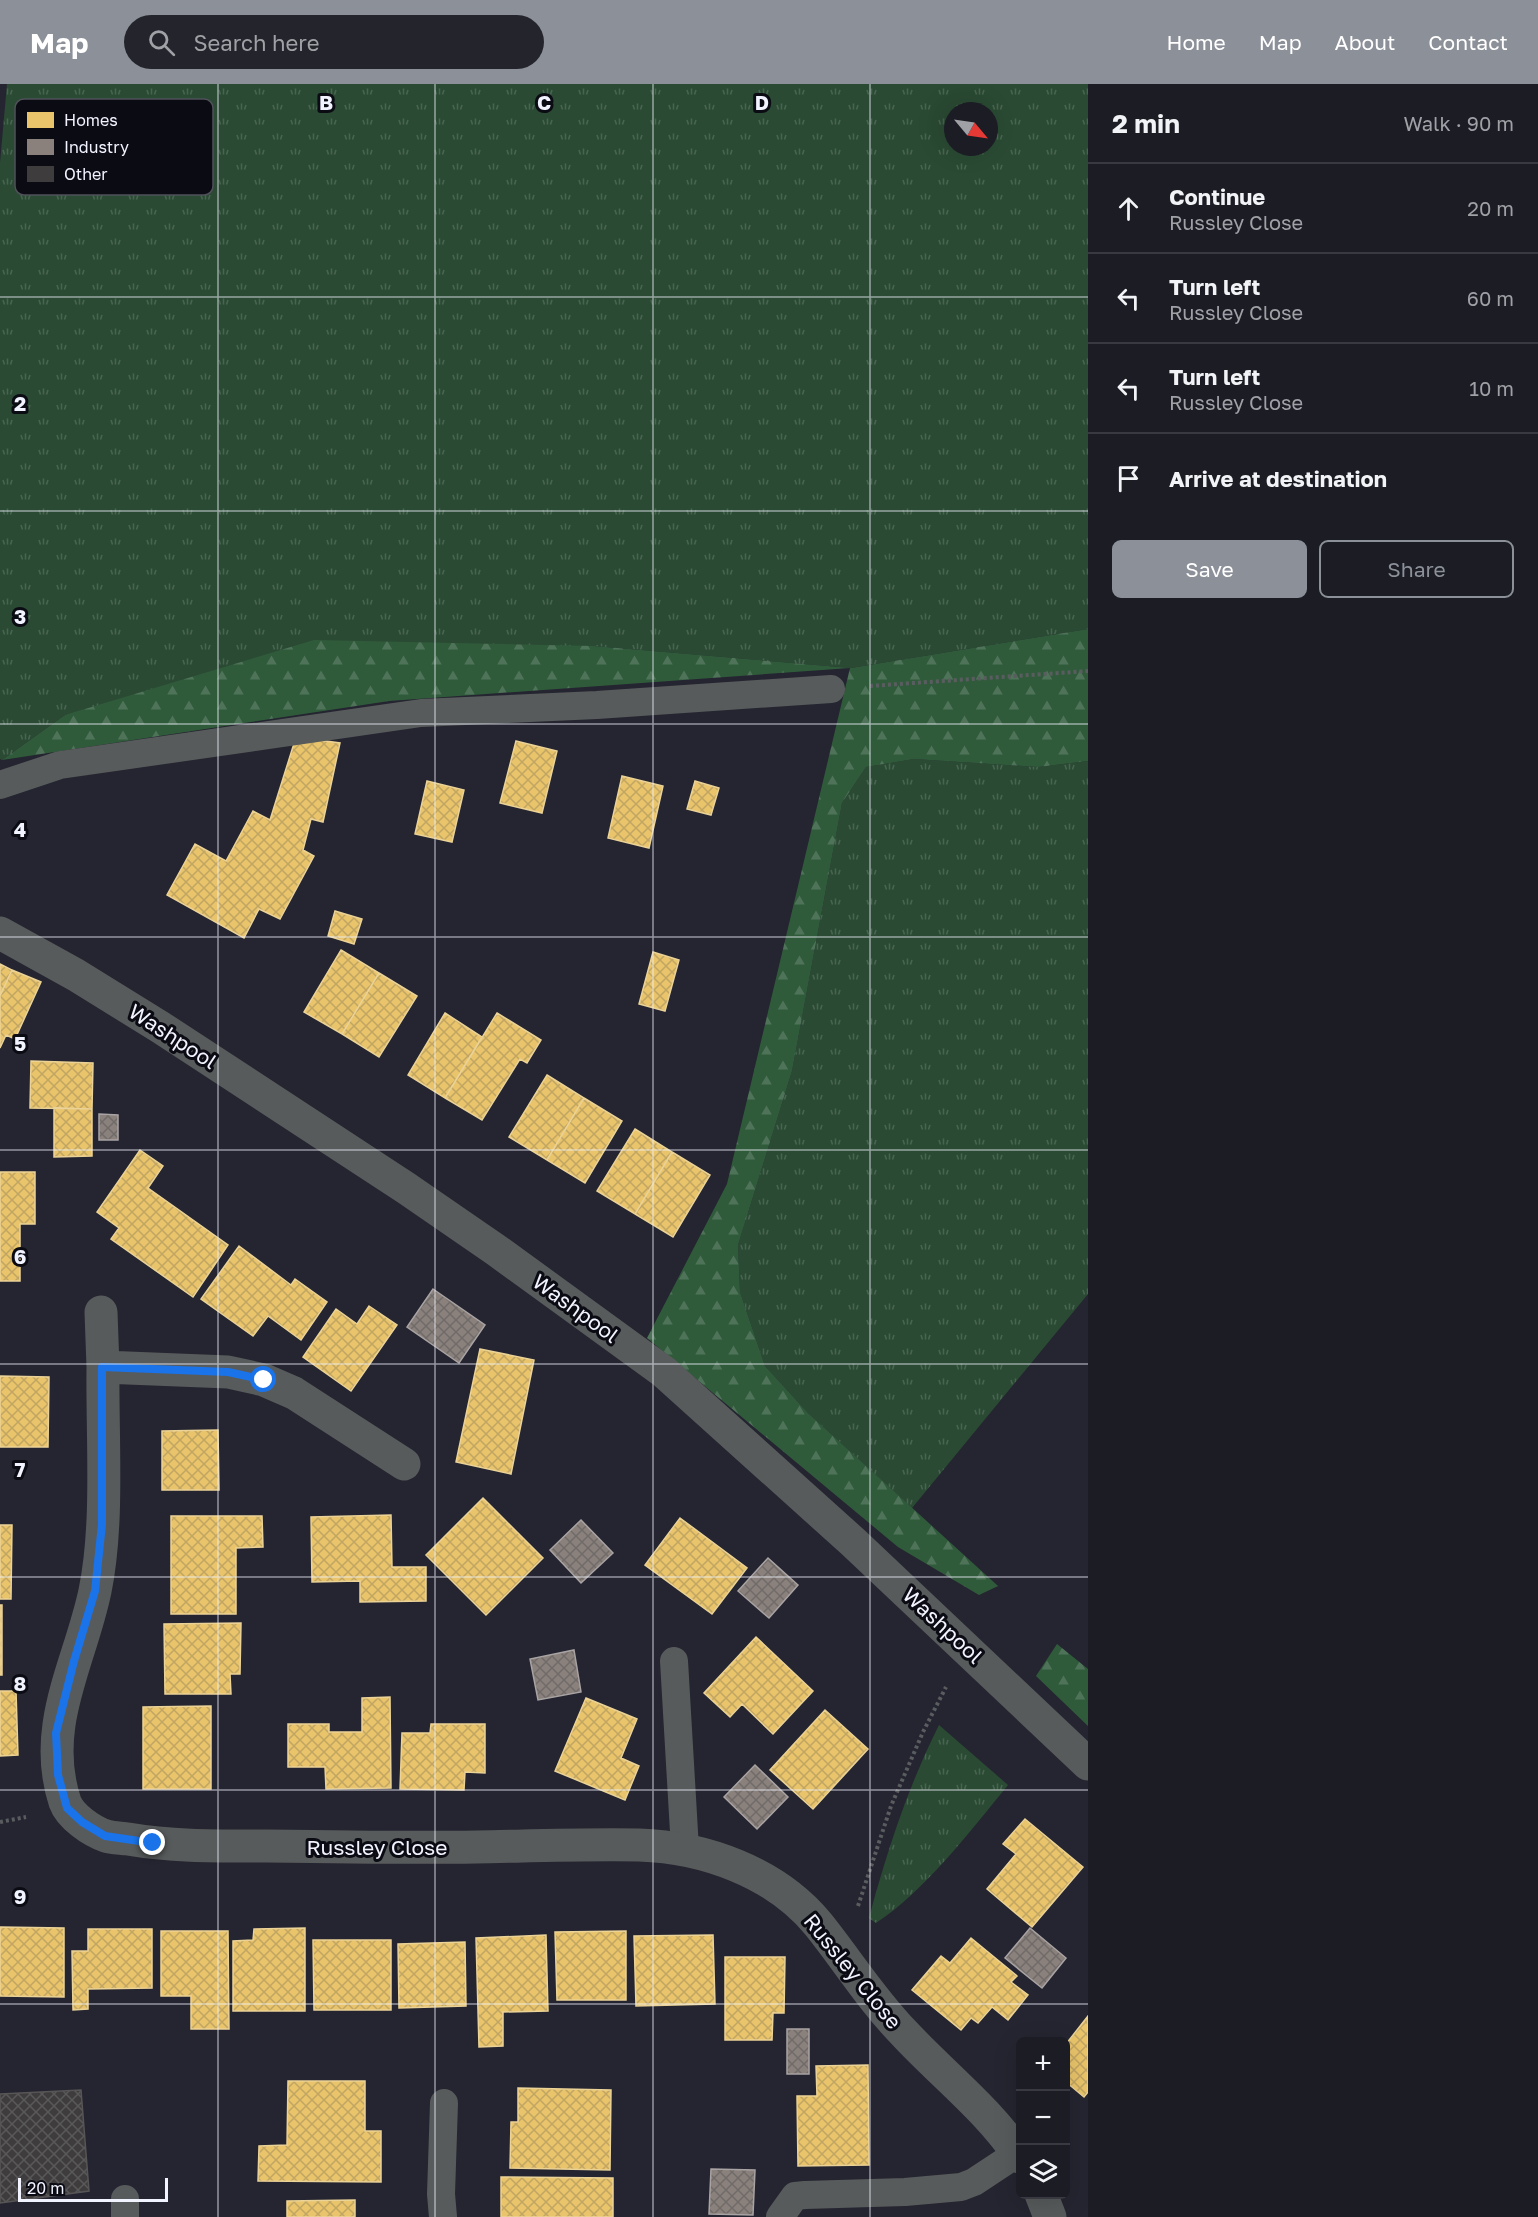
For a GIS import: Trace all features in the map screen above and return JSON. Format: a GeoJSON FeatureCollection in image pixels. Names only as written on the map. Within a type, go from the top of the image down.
{"type":"FeatureCollection","features":[{"type":"Feature","properties":{"kind":"street","name":"Washpool"},"geometry":{"type":"LineString","coordinates":[[0,933],[160,1026],[406,1188],[664,1372],[966,1646],[1088,1764]]}},
{"type":"Feature","properties":{"kind":"street","name":"Russley Close"},"geometry":{"type":"LineString","coordinates":[[101,1312],[102,1524],[95,1591],[56,1733],[58,1775],[67,1808],[82,1822],[105,1836],[177,1845],[428,1847],[641,1845],[684,1849],[724,1859],[770,1883],[796,1902],[815,1921],[881,2009],[992,2121],[1016,2151]]}},
{"type":"Feature","properties":{"kind":"street"},"geometry":{"type":"LineString","coordinates":[[102,1367],[228,1372],[264,1380],[294,1393],[404,1464]]}},
{"type":"Feature","properties":{"kind":"street"},"geometry":{"type":"LineString","coordinates":[[1043,2199],[1050,2217]]}},
{"type":"Feature","properties":{"kind":"lane"},"geometry":{"type":"LineString","coordinates":[[0,785],[60,765],[421,713],[597,705],[831,689]]}},
{"type":"Feature","properties":{"kind":"lane"},"geometry":{"type":"LineString","coordinates":[[674,1661],[684,1849]]}},
{"type":"Feature","properties":{"kind":"lane"},"geometry":{"type":"LineString","coordinates":[[443,2217],[441,2194],[444,2103]]}},
{"type":"Feature","properties":{"kind":"lane","name":"Russley Close"},"geometry":{"type":"LineString","coordinates":[[780,2217],[795,2196],[904,2192],[961,2187],[974,2182],[1016,2157]]}},
{"type":"Feature","properties":{"kind":"path"},"geometry":{"type":"LineString","coordinates":[[831,689],[1088,671]]}},
{"type":"Feature","properties":{"kind":"path"},"geometry":{"type":"LineString","coordinates":[[841,1955],[891,1806],[923,1732],[966,1646]]}},
{"type":"Feature","properties":{"kind":"green space"},"geometry":{"type":"Polygon","coordinates":[[[7,84],[1088,84],[1088,629],[851,668],[594,646],[65,715],[2,760],[0,759],[0,163],[7,84]]]}},
{"type":"Feature","properties":{"kind":"green space"},"geometry":{"type":"Polygon","coordinates":[[[1088,629],[1088,761],[1038,767],[914,759],[866,767],[842,803],[792,1071],[738,1245],[740,1292],[765,1366],[808,1413],[998,1586],[979,1595],[898,1547],[647,1338],[727,1184],[850,668],[389,701],[2,760],[65,715],[314,640],[594,646],[851,668],[1088,629]]]}},
{"type":"Feature","properties":{"kind":"green space"},"geometry":{"type":"Polygon","coordinates":[[[914,759],[1038,767],[1088,761],[1088,1294],[912,1508],[808,1413],[765,1366],[740,1292],[738,1245],[792,1071],[842,803],[866,767],[914,759]]]}},
{"type":"Feature","properties":{"kind":"green space"},"geometry":{"type":"Polygon","coordinates":[[[1057,1644],[1088,1669],[1088,1726],[1036,1676],[1057,1644]]]}},
{"type":"Feature","properties":{"kind":"green space"},"geometry":{"type":"Polygon","coordinates":[[[939,1725],[1008,1785],[963,1840],[912,1895],[876,1923],[869,1918],[883,1868],[908,1796],[939,1725]]]}},
{"type":"Feature","properties":{"kind":"building: Homes"},"geometry":{"type":"Polygon","coordinates":[[[296,737],[340,743],[323,822],[311,819],[303,850],[314,856],[280,919],[259,909],[244,938],[167,895],[195,844],[226,861],[253,811],[270,820],[296,737]]]}},
{"type":"Feature","properties":{"kind":"building: Homes"},"geometry":{"type":"Polygon","coordinates":[[[516,741],[557,751],[542,813],[500,803],[516,741]]]}},
{"type":"Feature","properties":{"kind":"building: Homes"},"geometry":{"type":"Polygon","coordinates":[[[622,776],[663,786],[649,848],[608,838],[622,776]]]}},
{"type":"Feature","properties":{"kind":"building: Homes"},"geometry":{"type":"Polygon","coordinates":[[[427,781],[464,790],[452,842],[415,834],[427,781]]]}},
{"type":"Feature","properties":{"kind":"building: Homes"},"geometry":{"type":"Polygon","coordinates":[[[695,781],[719,788],[711,815],[687,809],[695,781]]]}},
{"type":"Feature","properties":{"kind":"building: Homes"},"geometry":{"type":"Polygon","coordinates":[[[335,911],[362,919],[354,944],[328,936],[335,911]]]}},
{"type":"Feature","properties":{"kind":"building: Homes"},"geometry":{"type":"Polygon","coordinates":[[[341,950],[379,973],[342,1034],[304,1012],[341,950]]]}},
{"type":"Feature","properties":{"kind":"building: Homes"},"geometry":{"type":"Polygon","coordinates":[[[653,952],[679,960],[665,1011],[639,1004],[653,952]]]}},
{"type":"Feature","properties":{"kind":"building: Homes"},"geometry":{"type":"Polygon","coordinates":[[[0,964],[12,970],[0,996],[0,964]]]}},
{"type":"Feature","properties":{"kind":"building: Homes"},"geometry":{"type":"Polygon","coordinates":[[[12,970],[41,982],[15,1039],[6,1035],[0,1048],[0,996],[12,970]]]}},
{"type":"Feature","properties":{"kind":"building: Homes"},"geometry":{"type":"Polygon","coordinates":[[[379,973],[417,996],[379,1057],[342,1034],[379,973]]]}},
{"type":"Feature","properties":{"kind":"building: Homes"},"geometry":{"type":"Polygon","coordinates":[[[445,1013],[482,1037],[445,1098],[408,1075],[445,1013]]]}},
{"type":"Feature","properties":{"kind":"building: Homes"},"geometry":{"type":"Polygon","coordinates":[[[497,1013],[541,1040],[527,1063],[520,1059],[482,1120],[445,1098],[497,1013]]]}},
{"type":"Feature","properties":{"kind":"building: Homes"},"geometry":{"type":"Polygon","coordinates":[[[31,1061],[93,1063],[92,1109],[30,1108],[31,1061]]]}},
{"type":"Feature","properties":{"kind":"building: Homes"},"geometry":{"type":"Polygon","coordinates":[[[547,1075],[584,1098],[547,1160],[509,1137],[547,1075]]]}},
{"type":"Feature","properties":{"kind":"building: Homes"},"geometry":{"type":"Polygon","coordinates":[[[584,1098],[622,1121],[585,1183],[547,1160],[584,1098]]]}},
{"type":"Feature","properties":{"kind":"building: Homes"},"geometry":{"type":"Polygon","coordinates":[[[54,1108],[92,1109],[92,1156],[54,1157],[54,1108]]]}},
{"type":"Feature","properties":{"kind":"building: Homes"},"geometry":{"type":"Polygon","coordinates":[[[635,1129],[672,1152],[635,1214],[597,1191],[635,1129]]]}},
{"type":"Feature","properties":{"kind":"building: Homes"},"geometry":{"type":"Polygon","coordinates":[[[140,1150],[163,1166],[148,1188],[228,1245],[193,1297],[111,1239],[119,1228],[97,1212],[140,1150]]]}},
{"type":"Feature","properties":{"kind":"building: Homes"},"geometry":{"type":"Polygon","coordinates":[[[672,1152],[710,1175],[673,1237],[635,1214],[672,1152]]]}},
{"type":"Feature","properties":{"kind":"building: Homes"},"geometry":{"type":"Polygon","coordinates":[[[0,1172],[35,1172],[35,1224],[20,1224],[20,1281],[0,1281],[0,1172]]]}},
{"type":"Feature","properties":{"kind":"building: Homes"},"geometry":{"type":"Polygon","coordinates":[[[239,1246],[291,1285],[295,1279],[327,1302],[301,1340],[268,1316],[253,1336],[201,1299],[239,1246]]]}},
{"type":"Feature","properties":{"kind":"building: Homes"},"geometry":{"type":"Polygon","coordinates":[[[369,1306],[397,1325],[351,1391],[303,1357],[336,1309],[357,1324],[369,1306]]]}},
{"type":"Feature","properties":{"kind":"building: Homes"},"geometry":{"type":"Polygon","coordinates":[[[480,1349],[534,1360],[511,1474],[456,1462],[480,1349]]]}},
{"type":"Feature","properties":{"kind":"building: Homes"},"geometry":{"type":"Polygon","coordinates":[[[0,1376],[49,1377],[48,1447],[0,1447],[0,1376]]]}},
{"type":"Feature","properties":{"kind":"building: Homes"},"geometry":{"type":"Polygon","coordinates":[[[218,1430],[219,1490],[162,1490],[162,1431],[218,1430]]]}},
{"type":"Feature","properties":{"kind":"building: Homes"},"geometry":{"type":"Polygon","coordinates":[[[483,1498],[543,1558],[486,1615],[426,1555],[483,1498]]]}},
{"type":"Feature","properties":{"kind":"building: Homes"},"geometry":{"type":"Polygon","coordinates":[[[391,1515],[392,1567],[426,1567],[426,1601],[360,1602],[360,1581],[312,1582],[311,1517],[391,1515]]]}},
{"type":"Feature","properties":{"kind":"building: Homes"},"geometry":{"type":"Polygon","coordinates":[[[171,1516],[262,1516],[263,1547],[236,1548],[236,1614],[171,1614],[171,1516]]]}},
{"type":"Feature","properties":{"kind":"building: Homes"},"geometry":{"type":"Polygon","coordinates":[[[680,1518],[747,1568],[712,1614],[645,1565],[680,1518]]]}},
{"type":"Feature","properties":{"kind":"building: Homes"},"geometry":{"type":"Polygon","coordinates":[[[0,1525],[12,1525],[11,1599],[0,1599],[0,1525]]]}},
{"type":"Feature","properties":{"kind":"building: Homes"},"geometry":{"type":"Polygon","coordinates":[[[0,1605],[2,1605],[2,1675],[0,1675],[0,1605]]]}},
{"type":"Feature","properties":{"kind":"building: Homes"},"geometry":{"type":"Polygon","coordinates":[[[241,1623],[240,1674],[230,1674],[231,1694],[165,1694],[164,1624],[241,1623]]]}},
{"type":"Feature","properties":{"kind":"building: Homes"},"geometry":{"type":"Polygon","coordinates":[[[756,1637],[813,1691],[773,1734],[742,1704],[730,1717],[704,1693],[756,1637]]]}},
{"type":"Feature","properties":{"kind":"building: Homes"},"geometry":{"type":"Polygon","coordinates":[[[0,1691],[16,1691],[18,1755],[0,1756],[0,1691]]]}},
{"type":"Feature","properties":{"kind":"building: Homes"},"geometry":{"type":"Polygon","coordinates":[[[390,1697],[391,1788],[326,1789],[325,1767],[288,1767],[288,1724],[329,1724],[329,1732],[362,1732],[362,1698],[390,1697]]]}},
{"type":"Feature","properties":{"kind":"building: Homes"},"geometry":{"type":"Polygon","coordinates":[[[586,1698],[637,1719],[621,1758],[639,1766],[625,1800],[555,1771],[586,1698]]]}},
{"type":"Feature","properties":{"kind":"building: Homes"},"geometry":{"type":"Polygon","coordinates":[[[211,1706],[211,1789],[143,1789],[143,1707],[211,1706]]]}},
{"type":"Feature","properties":{"kind":"building: Homes"},"geometry":{"type":"Polygon","coordinates":[[[825,1710],[868,1749],[813,1809],[770,1770],[825,1710]]]}},
{"type":"Feature","properties":{"kind":"building: Homes"},"geometry":{"type":"Polygon","coordinates":[[[431,1724],[485,1724],[485,1773],[465,1772],[464,1790],[400,1789],[402,1733],[430,1733],[431,1724]]]}},
{"type":"Feature","properties":{"kind":"building: Homes"},"geometry":{"type":"Polygon","coordinates":[[[1025,1819],[1083,1867],[1032,1927],[987,1889],[1016,1854],[1003,1844],[1025,1819]]]}},
{"type":"Feature","properties":{"kind":"building: Homes"},"geometry":{"type":"Polygon","coordinates":[[[0,1927],[64,1928],[64,1997],[0,1996],[0,1927]]]}},
{"type":"Feature","properties":{"kind":"building: Homes"},"geometry":{"type":"Polygon","coordinates":[[[305,1928],[305,2011],[233,2011],[233,1941],[253,1940],[254,1929],[305,1928]]]}},
{"type":"Feature","properties":{"kind":"building: Homes"},"geometry":{"type":"Polygon","coordinates":[[[88,1929],[152,1929],[152,1988],[88,1989],[88,2009],[73,2010],[72,1951],[88,1951],[88,1929]]]}},
{"type":"Feature","properties":{"kind":"building: Homes"},"geometry":{"type":"Polygon","coordinates":[[[161,1931],[228,1931],[229,2029],[191,2029],[191,1996],[161,1996],[161,1931]]]}},
{"type":"Feature","properties":{"kind":"building: Homes"},"geometry":{"type":"Polygon","coordinates":[[[626,1931],[626,2000],[557,2000],[555,1932],[626,1931]]]}},
{"type":"Feature","properties":{"kind":"building: Homes"},"geometry":{"type":"Polygon","coordinates":[[[546,1935],[548,2011],[503,2012],[503,2046],[479,2047],[476,1938],[546,1935]]]}},
{"type":"Feature","properties":{"kind":"building: Homes"},"geometry":{"type":"Polygon","coordinates":[[[713,1935],[715,2004],[636,2006],[634,1936],[713,1935]]]}},
{"type":"Feature","properties":{"kind":"building: Homes"},"geometry":{"type":"Polygon","coordinates":[[[971,1938],[1017,1976],[1011,1982],[1028,1995],[1008,2020],[992,2007],[978,2023],[971,2018],[961,2030],[912,1990],[941,1956],[950,1963],[971,1938]]]}},
{"type":"Feature","properties":{"kind":"building: Homes"},"geometry":{"type":"Polygon","coordinates":[[[313,1940],[391,1940],[391,2010],[314,2010],[313,1940]]]}},
{"type":"Feature","properties":{"kind":"building: Homes"},"geometry":{"type":"Polygon","coordinates":[[[465,1942],[466,2006],[399,2008],[398,1944],[465,1942]]]}},
{"type":"Feature","properties":{"kind":"building: Homes"},"geometry":{"type":"Polygon","coordinates":[[[725,1957],[785,1957],[784,2013],[773,2013],[772,2040],[725,2040],[725,1957]]]}},
{"type":"Feature","properties":{"kind":"building: Homes"},"geometry":{"type":"Polygon","coordinates":[[[1088,2016],[1088,2092],[1084,2097],[1070,2085],[1070,2039],[1088,2016]]]}},
{"type":"Feature","properties":{"kind":"building: Homes"},"geometry":{"type":"Polygon","coordinates":[[[868,2065],[869,2165],[798,2166],[797,2096],[817,2096],[816,2066],[868,2065]]]}},
{"type":"Feature","properties":{"kind":"building: Homes"},"geometry":{"type":"Polygon","coordinates":[[[288,2081],[365,2081],[365,2131],[381,2131],[381,2182],[258,2181],[259,2146],[287,2145],[288,2081]]]}},
{"type":"Feature","properties":{"kind":"building: Homes"},"geometry":{"type":"Polygon","coordinates":[[[518,2088],[611,2090],[610,2170],[510,2168],[511,2122],[518,2122],[518,2088]]]}},
{"type":"Feature","properties":{"kind":"building: Homes"},"geometry":{"type":"Polygon","coordinates":[[[501,2177],[613,2178],[613,2217],[501,2217],[501,2177]]]}},
{"type":"Feature","properties":{"kind":"building: Homes"},"geometry":{"type":"Polygon","coordinates":[[[355,2200],[355,2217],[287,2217],[287,2201],[355,2200]]]}},
{"type":"Feature","properties":{"kind":"building: Industry"},"geometry":{"type":"Polygon","coordinates":[[[99,1114],[118,1115],[118,1140],[99,1140],[99,1114]]]}},
{"type":"Feature","properties":{"kind":"building: Industry"},"geometry":{"type":"Polygon","coordinates":[[[433,1289],[485,1325],[459,1363],[407,1327],[433,1289]]]}},
{"type":"Feature","properties":{"kind":"building: Industry"},"geometry":{"type":"Polygon","coordinates":[[[581,1520],[613,1553],[581,1583],[550,1550],[581,1520]]]}},
{"type":"Feature","properties":{"kind":"building: Industry"},"geometry":{"type":"Polygon","coordinates":[[[768,1558],[798,1585],[769,1618],[738,1591],[768,1558]]]}},
{"type":"Feature","properties":{"kind":"building: Industry"},"geometry":{"type":"Polygon","coordinates":[[[574,1650],[581,1692],[538,1700],[530,1659],[574,1650]]]}},
{"type":"Feature","properties":{"kind":"building: Industry"},"geometry":{"type":"Polygon","coordinates":[[[755,1765],[788,1797],[757,1829],[724,1797],[755,1765]]]}},
{"type":"Feature","properties":{"kind":"building: Industry"},"geometry":{"type":"Polygon","coordinates":[[[1030,1928],[1066,1958],[1042,1988],[1005,1958],[1030,1928]]]}},
{"type":"Feature","properties":{"kind":"building: Industry"},"geometry":{"type":"Polygon","coordinates":[[[787,2029],[809,2029],[809,2074],[787,2074],[787,2029]]]}},
{"type":"Feature","properties":{"kind":"building: Industry"},"geometry":{"type":"Polygon","coordinates":[[[711,2169],[755,2170],[753,2215],[709,2214],[711,2169]]]}},
{"type":"Feature","properties":{"kind":"building: Other"},"geometry":{"type":"Polygon","coordinates":[[[81,2090],[89,2191],[0,2203],[0,2094],[81,2090]]]}},
{"type":"Feature","properties":{"kind":"route"},"geometry":{"type":"LineString","coordinates":[[153,1843],[105,1836],[82,1822],[67,1808],[58,1775],[56,1733],[95,1591],[102,1524],[102,1367],[228,1372],[264,1380]]}}]}
